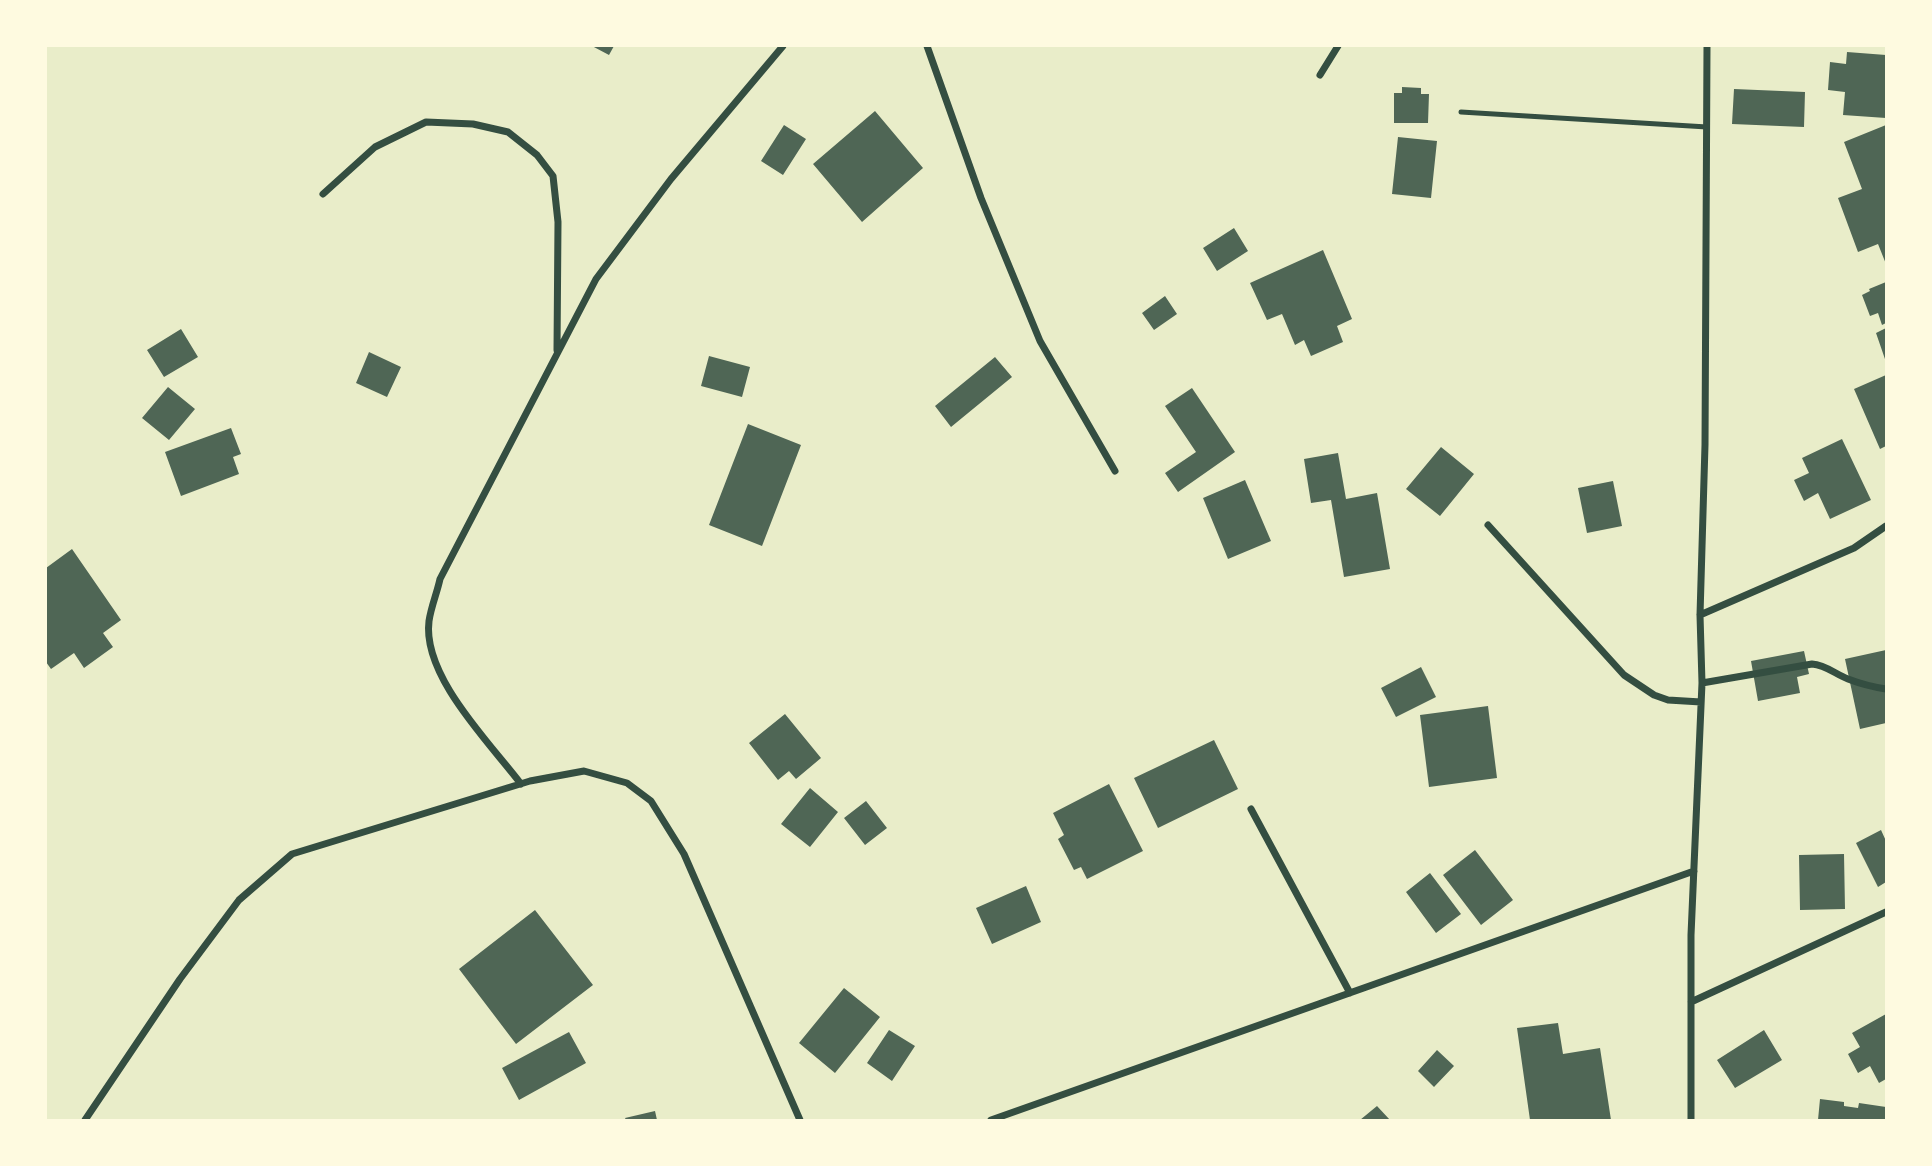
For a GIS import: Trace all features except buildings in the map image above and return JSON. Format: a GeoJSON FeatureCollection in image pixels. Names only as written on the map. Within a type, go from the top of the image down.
{"type":"FeatureCollection","features":[{"type":"Feature","properties":{"kind":"street"},"geometry":{"type":"LineString","coordinates":[[521,784],[445,687],[433,657],[428,623],[440,579],[596,279],[670,179],[783,46]]}},
{"type":"Feature","properties":{"kind":"street"},"geometry":{"type":"LineString","coordinates":[[927,46],[981,198],[1040,341],[1115,471]]}},
{"type":"Feature","properties":{"kind":"street"},"geometry":{"type":"LineString","coordinates":[[1320,75],[1338,46]]}},
{"type":"Feature","properties":{"kind":"street"},"geometry":{"type":"LineString","coordinates":[[1690,1121],[1694,871],[1702,683],[1700,615],[1705,445],[1707,46]]}},
{"type":"Feature","properties":{"kind":"street"},"geometry":{"type":"LineString","coordinates":[[323,194],[375,147],[426,122],[473,124],[508,132],[537,155],[553,176],[558,222],[557,354]]}},
{"type":"Feature","properties":{"kind":"street"},"geometry":{"type":"LineString","coordinates":[[1488,525],[1624,675],[1654,695],[1668,700],[1701,702]]}},
{"type":"Feature","properties":{"kind":"street"},"geometry":{"type":"LineString","coordinates":[[1700,615],[1854,548],[1886,526]]}},
{"type":"Feature","properties":{"kind":"street"},"geometry":{"type":"LineString","coordinates":[[1702,683],[1812,664],[1822,665],[1865,685],[1886,689]]}},
{"type":"Feature","properties":{"kind":"street"},"geometry":{"type":"LineString","coordinates":[[85,1121],[180,979],[239,900],[292,854],[521,784],[584,771],[627,783],[651,801],[684,854],[800,1121]]}},
{"type":"Feature","properties":{"kind":"street"},"geometry":{"type":"LineString","coordinates":[[1251,809],[1350,993]]}},
{"type":"Feature","properties":{"kind":"street"},"geometry":{"type":"LineString","coordinates":[[991,1121],[1694,871]]}},
{"type":"Feature","properties":{"kind":"street"},"geometry":{"type":"LineString","coordinates":[[1691,1002],[1886,912]]}},
{"type":"Feature","properties":{"kind":"lane"},"geometry":{"type":"LineString","coordinates":[[1461,113],[1707,127]]}}]}
